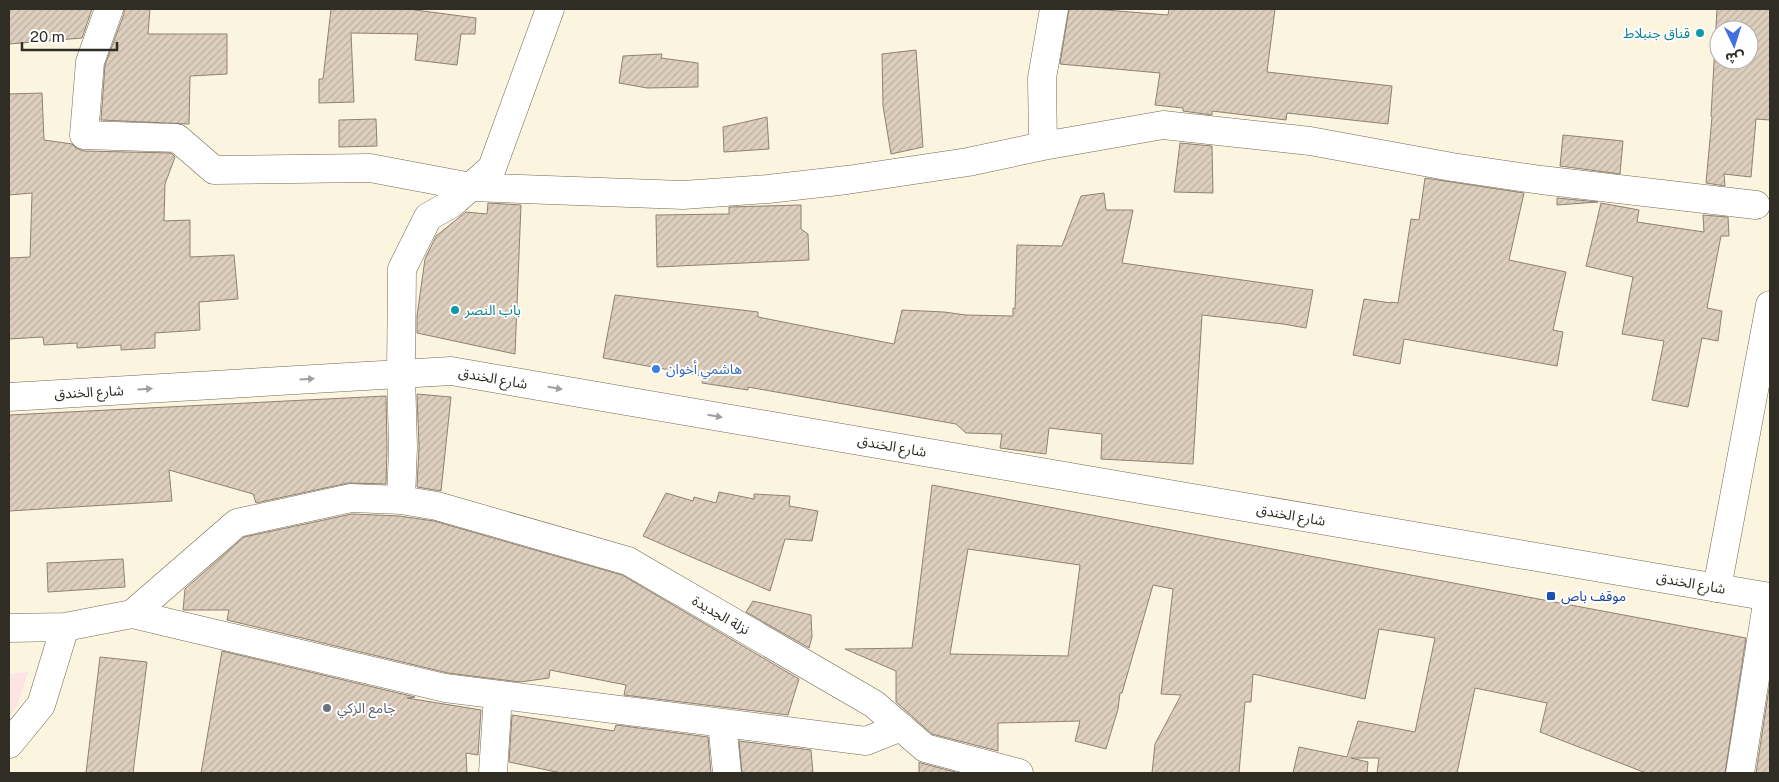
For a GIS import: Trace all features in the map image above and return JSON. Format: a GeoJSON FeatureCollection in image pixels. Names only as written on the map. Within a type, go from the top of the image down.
{"type":"FeatureCollection","features":[{"type":"Feature","properties":{"kind":"street"},"geometry":{"type":"LineString","coordinates":[[109,9],[90,62],[84,135],[177,138],[214,170],[370,168],[470,187],[683,195],[768,189],[847,180],[968,162],[1043,146],[1163,125],[1310,141],[1452,167],[1541,180],[1756,204]]}},
{"type":"Feature","properties":{"kind":"street"},"geometry":{"type":"LineString","coordinates":[[401,500],[403,446],[401,374],[402,269],[428,217],[451,204],[492,168],[550,9]]}},
{"type":"Feature","properties":{"kind":"street"},"geometry":{"type":"LineString","coordinates":[[1043,146],[1042,78],[1054,9]]}},
{"type":"Feature","properties":{"kind":"street"},"geometry":{"type":"LineString","coordinates":[[1717,588],[1770,305]]}},
{"type":"Feature","properties":{"kind":"street","name":"شارع الخندق"},"geometry":{"type":"LineString","coordinates":[[9,397],[451,370],[1769,597]]}},
{"type":"Feature","properties":{"kind":"street","name":"نزلة الجديدة"},"geometry":{"type":"LineString","coordinates":[[132,614],[237,523],[350,498],[401,500],[437,506],[628,561],[874,704],[925,748],[1019,773]]}},
{"type":"Feature","properties":{"kind":"street"},"geometry":{"type":"LineString","coordinates":[[1740,773],[1769,597]]}},
{"type":"Feature","properties":{"kind":"street"},"geometry":{"type":"LineString","coordinates":[[9,628],[65,627],[132,614],[445,688],[866,741],[901,727]]}},
{"type":"Feature","properties":{"kind":"street"},"geometry":{"type":"LineString","coordinates":[[9,744],[40,705],[65,627]]}},
{"type":"Feature","properties":{"kind":"street"},"geometry":{"type":"LineString","coordinates":[[493,773],[498,695]]}},
{"type":"Feature","properties":{"kind":"street"},"geometry":{"type":"LineString","coordinates":[[722,723],[727,773]]}},
{"type":"Feature","properties":{"kind":"shaded area"},"geometry":{"type":"Polygon","coordinates":[[[28,672],[17,706],[9,716],[9,674],[28,672]]]}},
{"type":"Feature","properties":{"kind":"building"},"geometry":{"type":"Polygon","coordinates":[[[9,9],[92,9],[82,38],[9,44],[9,9]]]}},
{"type":"Feature","properties":{"kind":"building"},"geometry":{"type":"Polygon","coordinates":[[[124,9],[150,9],[148,34],[227,34],[227,74],[190,76],[189,124],[101,120],[105,65],[124,14],[124,9]]]}},
{"type":"Feature","properties":{"kind":"building"},"geometry":{"type":"Polygon","coordinates":[[[331,9],[408,9],[476,18],[475,34],[461,34],[457,65],[415,60],[418,34],[351,33],[354,102],[319,103],[319,79],[323,79],[331,9]]]}},
{"type":"Feature","properties":{"kind":"building"},"geometry":{"type":"Polygon","coordinates":[[[1069,9],[1168,15],[1169,9],[1275,9],[1267,72],[1392,86],[1388,124],[1287,113],[1286,120],[1212,111],[1212,115],[1183,111],[1183,108],[1155,105],[1160,73],[1060,64],[1069,9]]]}},
{"type":"Feature","properties":{"kind":"building"},"geometry":{"type":"Polygon","coordinates":[[[1717,9],[1770,9],[1770,120],[1756,119],[1751,177],[1724,174],[1725,186],[1706,183],[1712,117],[1714,70],[1759,70],[1759,20],[1716,20],[1717,9]]]}},
{"type":"Feature","properties":{"kind":"building"},"geometry":{"type":"Polygon","coordinates":[[[916,50],[923,147],[891,154],[883,106],[882,54],[916,50]]]}},
{"type":"Feature","properties":{"kind":"building"},"geometry":{"type":"Polygon","coordinates":[[[662,54],[661,58],[698,63],[698,87],[647,88],[619,83],[623,56],[662,54]]]}},
{"type":"Feature","properties":{"kind":"building"},"geometry":{"type":"Polygon","coordinates":[[[42,93],[44,140],[72,144],[84,151],[171,153],[175,157],[165,184],[164,221],[190,220],[190,257],[234,255],[238,299],[199,302],[200,330],[155,333],[155,348],[121,350],[121,345],[77,348],[77,343],[44,345],[43,337],[9,339],[9,258],[30,257],[32,193],[9,195],[9,94],[42,93]]]}},
{"type":"Feature","properties":{"kind":"building"},"geometry":{"type":"Polygon","coordinates":[[[767,117],[769,149],[724,152],[723,127],[767,117]]]}},
{"type":"Feature","properties":{"kind":"building"},"geometry":{"type":"Polygon","coordinates":[[[376,119],[377,146],[339,147],[339,120],[376,119]]]}},
{"type":"Feature","properties":{"kind":"building"},"geometry":{"type":"Polygon","coordinates":[[[1563,135],[1623,141],[1620,174],[1560,166],[1563,135]]]}},
{"type":"Feature","properties":{"kind":"building"},"geometry":{"type":"Polygon","coordinates":[[[1180,143],[1212,146],[1213,193],[1174,192],[1180,143]]]}},
{"type":"Feature","properties":{"kind":"building"},"geometry":{"type":"Polygon","coordinates":[[[1425,178],[1524,193],[1509,260],[1566,272],[1553,330],[1563,332],[1557,366],[1404,339],[1400,364],[1353,355],[1364,299],[1398,303],[1411,219],[1419,220],[1425,178]]]}},
{"type":"Feature","properties":{"kind":"building"},"geometry":{"type":"Polygon","coordinates":[[[1104,193],[1106,210],[1133,210],[1122,263],[1313,290],[1306,328],[1202,315],[1193,464],[1101,459],[1102,434],[1049,428],[1046,454],[1000,448],[1002,434],[966,433],[956,424],[748,387],[748,390],[702,383],[703,376],[603,358],[615,295],[758,312],[758,317],[894,344],[902,310],[966,315],[1013,316],[1013,308],[1015,309],[1017,245],[1062,246],[1081,196],[1104,193]]]}},
{"type":"Feature","properties":{"kind":"building"},"geometry":{"type":"Polygon","coordinates":[[[1557,198],[1598,202],[1557,205],[1557,198]]]}},
{"type":"Feature","properties":{"kind":"building"},"geometry":{"type":"Polygon","coordinates":[[[488,203],[521,205],[515,354],[417,333],[417,316],[425,259],[436,236],[466,212],[487,214],[488,203]]]}},
{"type":"Feature","properties":{"kind":"building"},"geometry":{"type":"Polygon","coordinates":[[[1601,203],[1639,210],[1637,222],[1704,232],[1703,215],[1728,217],[1729,236],[1721,236],[1707,308],[1722,311],[1718,341],[1702,338],[1688,407],[1652,400],[1664,341],[1622,334],[1633,277],[1586,266],[1601,203]]]}},
{"type":"Feature","properties":{"kind":"building"},"geometry":{"type":"Polygon","coordinates":[[[801,205],[801,229],[808,234],[809,260],[657,267],[656,215],[729,214],[729,207],[801,205]]]}},
{"type":"Feature","properties":{"kind":"building"},"geometry":{"type":"Polygon","coordinates":[[[417,394],[451,397],[441,491],[417,487],[419,447],[417,394]]]}},
{"type":"Feature","properties":{"kind":"building"},"geometry":{"type":"Polygon","coordinates":[[[386,396],[386,484],[348,483],[256,503],[253,494],[169,470],[172,501],[9,511],[9,415],[386,396]]]}},
{"type":"Feature","properties":{"kind":"building"},"geometry":{"type":"Polygon","coordinates":[[[932,485],[1746,638],[1725,773],[1646,773],[1540,732],[1547,703],[1475,688],[1457,773],[1377,773],[1379,758],[1351,758],[1368,762],[1367,773],[1293,773],[1299,747],[1347,757],[1358,721],[1415,732],[1435,638],[1379,629],[1365,699],[1253,674],[1251,702],[1245,702],[1239,773],[1152,773],[1155,744],[1181,695],[1161,694],[1173,589],[1153,585],[1122,693],[1120,693],[1118,709],[1106,749],[1075,741],[1080,721],[998,723],[998,751],[932,734],[896,702],[896,671],[845,649],[912,648],[932,485]],[[968,549],[950,654],[1068,656],[1080,565],[968,549]]]}},
{"type":"Feature","properties":{"kind":"building"},"geometry":{"type":"Polygon","coordinates":[[[719,492],[754,499],[754,494],[790,496],[789,506],[818,511],[812,541],[785,539],[770,591],[643,536],[666,493],[693,501],[694,497],[716,503],[719,492]]]}},
{"type":"Feature","properties":{"kind":"building"},"geometry":{"type":"Polygon","coordinates":[[[352,514],[399,516],[434,521],[622,575],[799,679],[788,715],[624,695],[626,685],[550,670],[549,678],[520,682],[448,673],[227,620],[229,610],[183,610],[185,589],[244,537],[352,514]]]}},
{"type":"Feature","properties":{"kind":"building"},"geometry":{"type":"Polygon","coordinates":[[[123,559],[125,587],[48,592],[47,563],[123,559]]]}},
{"type":"Feature","properties":{"kind":"building"},"geometry":{"type":"Polygon","coordinates":[[[753,601],[811,615],[812,637],[809,648],[746,612],[753,601]]]}},
{"type":"Feature","properties":{"kind":"building"},"geometry":{"type":"Polygon","coordinates":[[[222,651],[415,697],[407,698],[481,710],[478,755],[466,753],[467,773],[201,773],[222,651]]]}},
{"type":"Feature","properties":{"kind":"building"},"geometry":{"type":"Polygon","coordinates":[[[100,657],[147,662],[133,773],[86,773],[100,657]]]}},
{"type":"Feature","properties":{"kind":"building"},"geometry":{"type":"Polygon","coordinates":[[[1770,682],[1770,773],[1756,773],[1770,682]]]}},
{"type":"Feature","properties":{"kind":"building"},"geometry":{"type":"Polygon","coordinates":[[[512,715],[614,731],[616,725],[708,737],[711,773],[561,773],[509,762],[512,715]]]}},
{"type":"Feature","properties":{"kind":"building"},"geometry":{"type":"Polygon","coordinates":[[[739,741],[811,750],[813,773],[742,773],[739,741]]]}},
{"type":"Feature","properties":{"kind":"building"},"geometry":{"type":"Polygon","coordinates":[[[919,762],[921,763],[959,773],[919,773],[919,762]]]}},
{"type":"Feature","properties":{"kind":"place","name":"قناق جنبلاط"},"geometry":{"type":"Point","coordinates":[1700,33]}},
{"type":"Feature","properties":{"kind":"place","name":"باب النصر"},"geometry":{"type":"Point","coordinates":[455,310]}},
{"type":"Feature","properties":{"kind":"place","name":"هاشمي أخوان"},"geometry":{"type":"Point","coordinates":[656,369]}},
{"type":"Feature","properties":{"kind":"place","name":"موقف باص"},"geometry":{"type":"Point","coordinates":[1551,596]}},
{"type":"Feature","properties":{"kind":"place","name":"جامع الزكي"},"geometry":{"type":"Point","coordinates":[327,708]}}]}
